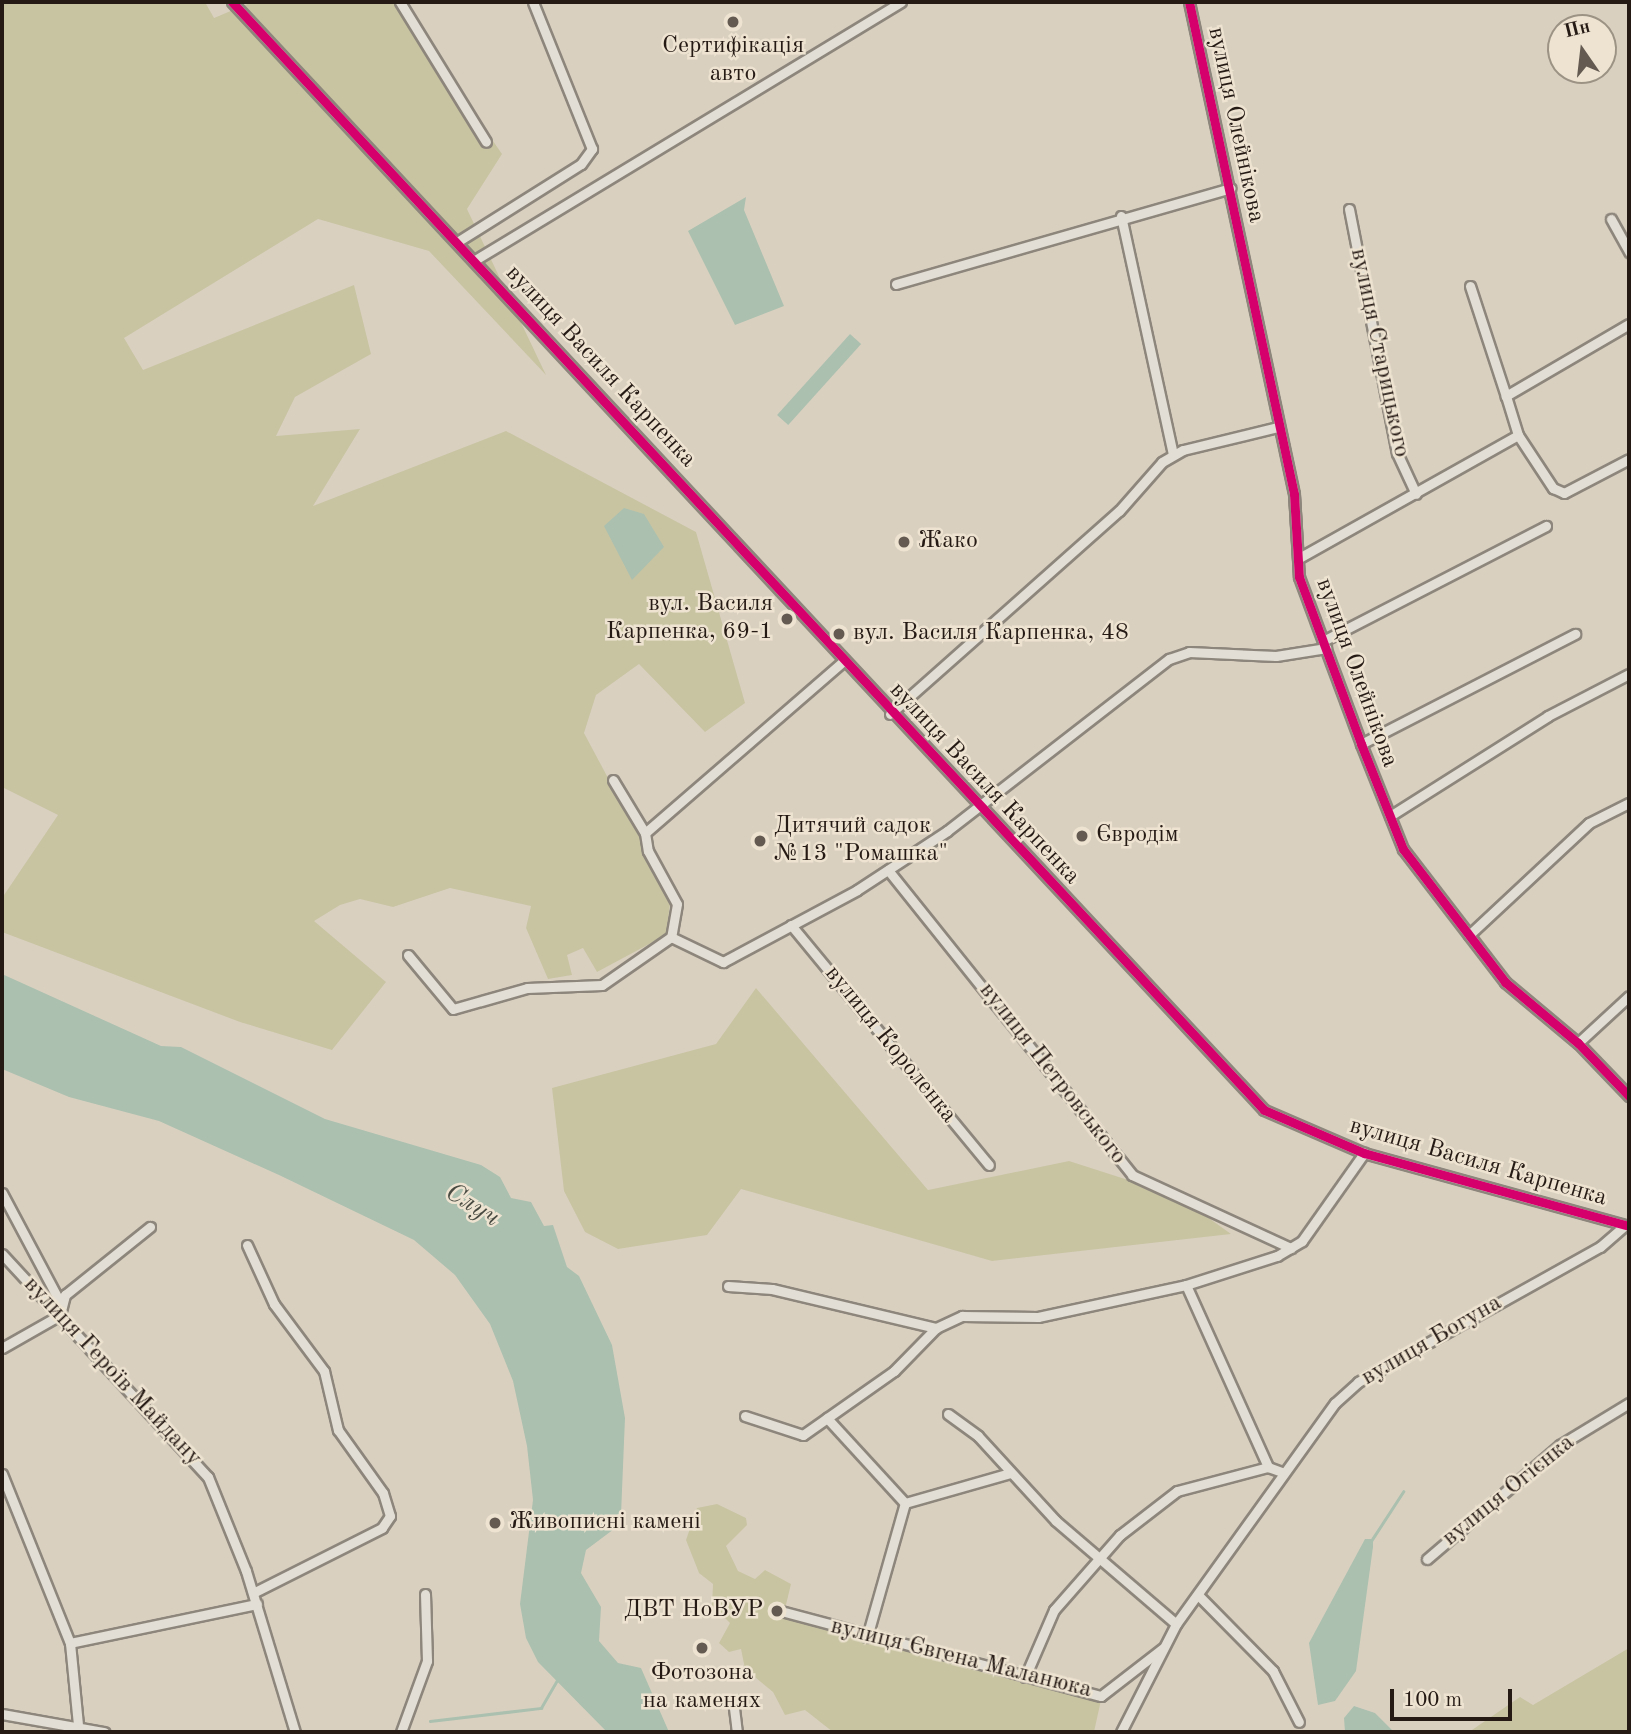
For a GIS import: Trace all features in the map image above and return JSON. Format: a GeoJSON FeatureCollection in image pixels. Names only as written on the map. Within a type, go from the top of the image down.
{"type":"FeatureCollection","features":[{"type":"Feature","properties":{"kind":"street"},"geometry":{"type":"LineString","coordinates":[[232,2],[475,260]]}},
{"type":"Feature","properties":{"kind":"street"},"geometry":{"type":"LineString","coordinates":[[400,2],[486,142]]}},
{"type":"Feature","properties":{"kind":"street"},"geometry":{"type":"LineString","coordinates":[[457,242],[587,160],[594,144],[547,46],[533,2]]}},
{"type":"Feature","properties":{"kind":"street","name":"вулиця Василя Карпенка"},"geometry":{"type":"LineString","coordinates":[[901,2],[475,260],[845,660],[890,714],[1246,1094],[1303,1132],[1364,1153],[1627,1226]]}},
{"type":"Feature","properties":{"kind":"street","name":"вулиця Олейнікова"},"geometry":{"type":"LineString","coordinates":[[1189,2],[1294,494],[1298,558],[1325,645],[1403,849],[1523,1001],[1578,1043],[1629,1096]]}},
{"type":"Feature","properties":{"kind":"street"},"geometry":{"type":"LineString","coordinates":[[896,284],[1121,216],[1230,188]]}},
{"type":"Feature","properties":{"kind":"street","name":"вулиця Старицького"},"geometry":{"type":"LineString","coordinates":[[1349,209],[1397,453],[1416,494]]}},
{"type":"Feature","properties":{"kind":"street"},"geometry":{"type":"LineString","coordinates":[[1121,216],[1173,454]]}},
{"type":"Feature","properties":{"kind":"street"},"geometry":{"type":"LineString","coordinates":[[1611,219],[1629,252]]}},
{"type":"Feature","properties":{"kind":"street"},"geometry":{"type":"LineString","coordinates":[[1469,286],[1518,435],[1553,488],[1564,493],[1629,458]]}},
{"type":"Feature","properties":{"kind":"street"},"geometry":{"type":"LineString","coordinates":[[1506,396],[1629,324]]}},
{"type":"Feature","properties":{"kind":"street"},"geometry":{"type":"LineString","coordinates":[[890,714],[1173,454],[1278,426]]}},
{"type":"Feature","properties":{"kind":"street"},"geometry":{"type":"LineString","coordinates":[[1298,558],[1518,435]]}},
{"type":"Feature","properties":{"kind":"street","name":"вулиця Василя Карпенка"},"geometry":{"type":"LineString","coordinates":[[979,807],[1169,659],[1189,652],[1276,656],[1325,645],[1546,526]]}},
{"type":"Feature","properties":{"kind":"street"},"geometry":{"type":"LineString","coordinates":[[1361,744],[1575,634]]}},
{"type":"Feature","properties":{"kind":"street"},"geometry":{"type":"LineString","coordinates":[[645,833],[845,660]]}},
{"type":"Feature","properties":{"kind":"street"},"geometry":{"type":"LineString","coordinates":[[1390,816],[1548,716],[1629,674]]}},
{"type":"Feature","properties":{"kind":"street"},"geometry":{"type":"LineString","coordinates":[[408,955],[453,1009],[467,1009],[527,988],[602,985],[671,937],[677,904],[648,852],[645,833],[613,780]]}},
{"type":"Feature","properties":{"kind":"street"},"geometry":{"type":"LineString","coordinates":[[1469,935],[1589,822],[1629,803]]}},
{"type":"Feature","properties":{"kind":"street"},"geometry":{"type":"LineString","coordinates":[[671,937],[723,962],[888,870],[979,807]]}},
{"type":"Feature","properties":{"kind":"street","name":"вулиця Петровського"},"geometry":{"type":"LineString","coordinates":[[888,870],[1132,1175],[1291,1248]]}},
{"type":"Feature","properties":{"kind":"street","name":"вулиця Короленка"},"geometry":{"type":"LineString","coordinates":[[791,925],[989,1165]]}},
{"type":"Feature","properties":{"kind":"street"},"geometry":{"type":"LineString","coordinates":[[1578,1043],[1629,996]]}},
{"type":"Feature","properties":{"kind":"street"},"geometry":{"type":"LineString","coordinates":[[745,1416],[803,1435],[894,1371],[936,1328],[962,1316],[1038,1317],[1186,1285],[1291,1248],[1364,1153]]}},
{"type":"Feature","properties":{"kind":"street"},"geometry":{"type":"LineString","coordinates":[[2,1193],[61,1304],[60,1315],[2,1348]]}},
{"type":"Feature","properties":{"kind":"street","name":"вулиця Богуна"},"geometry":{"type":"LineString","coordinates":[[1121,1732],[1176,1624],[1308,1433],[1358,1382],[1600,1247],[1627,1226]]}},
{"type":"Feature","properties":{"kind":"street"},"geometry":{"type":"LineString","coordinates":[[61,1304],[150,1227]]}},
{"type":"Feature","properties":{"kind":"street"},"geometry":{"type":"LineString","coordinates":[[247,1245],[274,1304],[324,1371],[338,1430],[383,1493],[390,1516],[373,1534],[253,1593]]}},
{"type":"Feature","properties":{"kind":"street","name":"вулиця Героїв Майдану"},"geometry":{"type":"LineString","coordinates":[[2,1254],[208,1477],[257,1604],[295,1732]]}},
{"type":"Feature","properties":{"kind":"street"},"geometry":{"type":"LineString","coordinates":[[1186,1285],[1268,1467]]}},
{"type":"Feature","properties":{"kind":"street"},"geometry":{"type":"LineString","coordinates":[[728,1286],[772,1289],[936,1328]]}},
{"type":"Feature","properties":{"kind":"street","name":"вулиця Огієнка"},"geometry":{"type":"LineString","coordinates":[[1427,1559],[1560,1445],[1629,1404]]}},
{"type":"Feature","properties":{"kind":"street"},"geometry":{"type":"LineString","coordinates":[[948,1414],[1098,1556],[1176,1624]]}},
{"type":"Feature","properties":{"kind":"street"},"geometry":{"type":"LineString","coordinates":[[827,1418],[905,1503]]}},
{"type":"Feature","properties":{"kind":"street"},"geometry":{"type":"LineString","coordinates":[[1025,1677],[1037,1636],[1098,1556],[1177,1491],[1268,1467],[1282,1472]]}},
{"type":"Feature","properties":{"kind":"street"},"geometry":{"type":"LineString","coordinates":[[905,1503],[1010,1473]]}},
{"type":"Feature","properties":{"kind":"street"},"geometry":{"type":"LineString","coordinates":[[2,1474],[70,1643],[78,1724]]}},
{"type":"Feature","properties":{"kind":"street"},"geometry":{"type":"LineString","coordinates":[[867,1637],[905,1503]]}},
{"type":"Feature","properties":{"kind":"street"},"geometry":{"type":"LineString","coordinates":[[2,1507],[13,1504]]}},
{"type":"Feature","properties":{"kind":"street"},"geometry":{"type":"LineString","coordinates":[[401,1732],[427,1661],[425,1594]]}},
{"type":"Feature","properties":{"kind":"street"},"geometry":{"type":"LineString","coordinates":[[1198,1595],[1273,1671],[1299,1722]]}},
{"type":"Feature","properties":{"kind":"street"},"geometry":{"type":"LineString","coordinates":[[70,1643],[257,1604]]}},
{"type":"Feature","properties":{"kind":"street","name":"вулиця Євгена Маланюка"},"geometry":{"type":"LineString","coordinates":[[781,1611],[867,1637],[1101,1696],[1167,1644]]}},
{"type":"Feature","properties":{"kind":"street"},"geometry":{"type":"LineString","coordinates":[[733,1700],[737,1732]]}},
{"type":"Feature","properties":{"kind":"street"},"geometry":{"type":"LineString","coordinates":[[2,1714],[78,1724],[104,1732]]}},
{"type":"Feature","properties":{"kind":"shaded area"},"geometry":{"type":"Polygon","coordinates":[[[2,2],[205,2],[214,18],[252,2],[397,2],[502,154],[467,209],[546,375],[429,251],[318,219],[124,338],[143,370],[354,285],[371,354],[295,397],[276,436],[360,429],[313,506],[506,431],[696,532],[745,703],[705,732],[639,664],[596,695],[584,733],[671,896],[666,935],[597,972],[583,948],[567,955],[572,975],[548,979],[526,928],[531,906],[450,888],[393,907],[360,899],[340,905],[314,921],[386,982],[332,1050],[240,1022],[2,932],[2,898],[58,815],[2,787],[2,2]]]}},
{"type":"Feature","properties":{"kind":"shaded area"},"geometry":{"type":"Polygon","coordinates":[[[756,988],[928,1190],[1069,1161],[1178,1196],[1231,1234],[992,1261],[741,1189],[707,1235],[618,1249],[585,1232],[564,1191],[552,1088],[716,1044],[756,988]]]}},
{"type":"Feature","properties":{"kind":"shaded area"},"geometry":{"type":"Polygon","coordinates":[[[717,1504],[746,1518],[747,1525],[726,1546],[738,1571],[755,1579],[765,1570],[791,1584],[783,1617],[1101,1700],[1094,1732],[833,1732],[805,1710],[785,1715],[773,1692],[745,1669],[741,1649],[729,1652],[719,1643],[730,1623],[712,1605],[713,1584],[699,1573],[686,1540],[697,1508],[717,1504]]]}},
{"type":"Feature","properties":{"kind":"shaded area"},"geometry":{"type":"Polygon","coordinates":[[[1629,1648],[1629,1732],[1469,1732],[1520,1697],[1533,1705],[1629,1648]]]}},
{"type":"Feature","properties":{"kind":"water"},"geometry":{"type":"Polygon","coordinates":[[[746,197],[744,210],[784,306],[735,325],[688,231],[746,197]]]}},
{"type":"Feature","properties":{"kind":"water"},"geometry":{"type":"Polygon","coordinates":[[[850,334],[861,344],[788,425],[777,415],[850,334]]]}},
{"type":"Feature","properties":{"kind":"water"},"geometry":{"type":"Polygon","coordinates":[[[624,508],[644,514],[664,547],[632,580],[604,526],[624,508]]]}},
{"type":"Feature","properties":{"kind":"water","name":"Случ"},"geometry":{"type":"Polygon","coordinates":[[[2,974],[161,1046],[181,1047],[325,1119],[481,1165],[500,1177],[511,1198],[531,1202],[544,1226],[553,1225],[567,1267],[579,1276],[612,1345],[625,1418],[621,1515],[614,1529],[586,1550],[581,1573],[601,1607],[599,1641],[618,1663],[641,1668],[669,1732],[607,1732],[538,1662],[526,1638],[520,1604],[533,1500],[527,1446],[513,1381],[490,1324],[455,1275],[414,1240],[279,1175],[159,1121],[69,1097],[2,1069],[2,974]]]}},
{"type":"Feature","properties":{"kind":"water"},"geometry":{"type":"Polygon","coordinates":[[[1365,1539],[1373,1539],[1373,1547],[1356,1671],[1335,1701],[1318,1705],[1309,1643],[1365,1539]]]}},
{"type":"Feature","properties":{"kind":"water"},"geometry":{"type":"Polygon","coordinates":[[[1354,1706],[1375,1713],[1394,1732],[1345,1732],[1344,1718],[1354,1706]]]}},
{"type":"Feature","properties":{"kind":"waterway"},"geometry":{"type":"LineString","coordinates":[[1371,1541],[1403,1492]]}},
{"type":"Feature","properties":{"kind":"waterway"},"geometry":{"type":"LineString","coordinates":[[430,1721],[541,1708],[557,1680]]}},
{"type":"Feature","properties":{"kind":"cycle path"},"geometry":{"type":"LineString","coordinates":[[232,2],[1264,1110],[1364,1153],[1629,1226]]}},
{"type":"Feature","properties":{"kind":"cycle path"},"geometry":{"type":"LineString","coordinates":[[1189,2],[1294,494],[1299,577],[1403,849],[1505,982],[1578,1043],[1629,1096]]}},
{"type":"Feature","properties":{"kind":"place","name":"Сертифікація авто"},"geometry":{"type":"Point","coordinates":[733,22]}},
{"type":"Feature","properties":{"kind":"place","name":"Жако"},"geometry":{"type":"Point","coordinates":[904,542]}},
{"type":"Feature","properties":{"kind":"place","name":"вул. Василя Карпенка, 69-1"},"geometry":{"type":"Point","coordinates":[787,619]}},
{"type":"Feature","properties":{"kind":"place","name":"вул. Василя Карпенка, 48"},"geometry":{"type":"Point","coordinates":[839,634]}},
{"type":"Feature","properties":{"kind":"place","name":"Євродім"},"geometry":{"type":"Point","coordinates":[1082,836]}},
{"type":"Feature","properties":{"kind":"place","name":"Дитячий садок №13 \"Ромашка\""},"geometry":{"type":"Point","coordinates":[760,841]}},
{"type":"Feature","properties":{"kind":"place","name":"Живописні камені"},"geometry":{"type":"Point","coordinates":[495,1523]}},
{"type":"Feature","properties":{"kind":"place","name":"ДВТ НоВУР"},"geometry":{"type":"Point","coordinates":[777,1611]}},
{"type":"Feature","properties":{"kind":"place","name":"Фотозона на каменях"},"geometry":{"type":"Point","coordinates":[702,1648]}}]}
